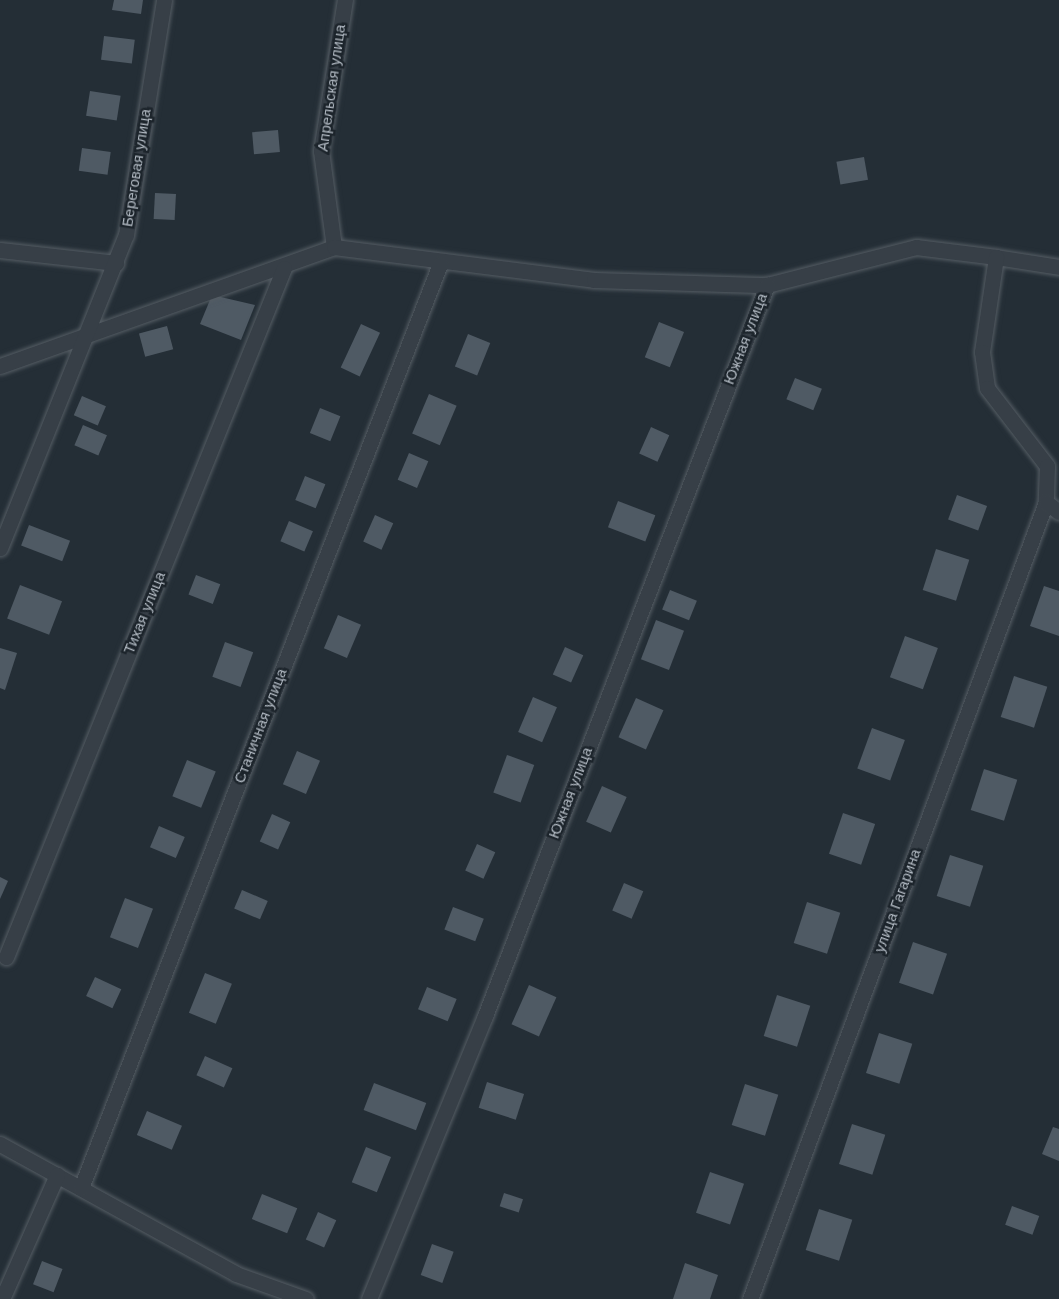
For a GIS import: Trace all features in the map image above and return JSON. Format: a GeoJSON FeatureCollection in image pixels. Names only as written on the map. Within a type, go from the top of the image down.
{"type":"FeatureCollection","features":[{"type":"Feature","properties":{"kind":"street","name":"Береговая улица"},"geometry":{"type":"LineString","coordinates":[[91,330],[126,235],[164,0]]}},
{"type":"Feature","properties":{"kind":"street","name":"Апрельская улица"},"geometry":{"type":"LineString","coordinates":[[334,247],[321,151],[345,0]]}},
{"type":"Feature","properties":{"kind":"street"},"geometry":{"type":"LineString","coordinates":[[0,366],[91,330],[284,268],[334,247],[440,264],[594,280],[767,285],[916,247],[1059,267]]}},
{"type":"Feature","properties":{"kind":"street"},"geometry":{"type":"LineString","coordinates":[[0,250],[116,263]]}},
{"type":"Feature","properties":{"kind":"street","name":"улица Гагарина"},"geometry":{"type":"LineString","coordinates":[[750,1299],[1046,502],[1047,466],[987,388],[982,352],[996,257]]}},
{"type":"Feature","properties":{"kind":"street","name":"Станичная улица"},"geometry":{"type":"LineString","coordinates":[[81,1188],[440,264]]}},
{"type":"Feature","properties":{"kind":"street","name":"Тихая улица"},"geometry":{"type":"LineString","coordinates":[[6,957],[284,268]]}},
{"type":"Feature","properties":{"kind":"street","name":"Южная улица"},"geometry":{"type":"LineString","coordinates":[[369,1299],[485,1016],[767,285]]}},
{"type":"Feature","properties":{"kind":"street"},"geometry":{"type":"LineString","coordinates":[[0,548],[91,330]]}},
{"type":"Feature","properties":{"kind":"street"},"geometry":{"type":"LineString","coordinates":[[1046,502],[1059,512]]}},
{"type":"Feature","properties":{"kind":"street"},"geometry":{"type":"LineString","coordinates":[[0,1144],[236,1274],[306,1299]]}},
{"type":"Feature","properties":{"kind":"street"},"geometry":{"type":"LineString","coordinates":[[2,1299],[57,1175]]}},
{"type":"Feature","properties":{"kind":"building"},"geometry":{"type":"Polygon","coordinates":[[[114,0],[143,0],[141,14],[112,10],[114,0]]]}},
{"type":"Feature","properties":{"kind":"building"},"geometry":{"type":"Polygon","coordinates":[[[104,36],[135,40],[132,64],[101,60],[104,36]]]}},
{"type":"Feature","properties":{"kind":"building"},"geometry":{"type":"Polygon","coordinates":[[[90,91],[121,96],[117,121],[86,116],[90,91]]]}},
{"type":"Feature","properties":{"kind":"building"},"geometry":{"type":"Polygon","coordinates":[[[278,130],[280,152],[254,154],[252,132],[278,130]]]}},
{"type":"Feature","properties":{"kind":"building"},"geometry":{"type":"Polygon","coordinates":[[[82,148],[111,152],[108,175],[79,171],[82,148]]]}},
{"type":"Feature","properties":{"kind":"building"},"geometry":{"type":"Polygon","coordinates":[[[864,157],[868,180],[840,185],[836,162],[864,157]]]}},
{"type":"Feature","properties":{"kind":"building"},"geometry":{"type":"Polygon","coordinates":[[[155,193],[176,194],[175,220],[154,219],[155,193]]]}},
{"type":"Feature","properties":{"kind":"building"},"geometry":{"type":"Polygon","coordinates":[[[212,295],[255,305],[241,340],[200,324],[212,295]]]}},
{"type":"Feature","properties":{"kind":"building"},"geometry":{"type":"Polygon","coordinates":[[[659,322],[684,332],[670,367],[645,357],[659,322]]]}},
{"type":"Feature","properties":{"kind":"building"},"geometry":{"type":"Polygon","coordinates":[[[361,324],[380,333],[360,376],[341,368],[361,324]]]}},
{"type":"Feature","properties":{"kind":"building"},"geometry":{"type":"Polygon","coordinates":[[[167,326],[173,349],[145,357],[139,334],[167,326]]]}},
{"type":"Feature","properties":{"kind":"building"},"geometry":{"type":"Polygon","coordinates":[[[468,334],[490,343],[477,375],[455,366],[468,334]]]}},
{"type":"Feature","properties":{"kind":"building"},"geometry":{"type":"Polygon","coordinates":[[[795,378],[822,389],[813,410],[786,399],[795,378]]]}},
{"type":"Feature","properties":{"kind":"building"},"geometry":{"type":"Polygon","coordinates":[[[429,394],[457,406],[440,445],[412,434],[429,394]]]}},
{"type":"Feature","properties":{"kind":"building"},"geometry":{"type":"Polygon","coordinates":[[[82,396],[106,406],[98,425],[74,415],[82,396]]]}},
{"type":"Feature","properties":{"kind":"building"},"geometry":{"type":"Polygon","coordinates":[[[320,408],[340,416],[330,441],[310,433],[320,408]]]}},
{"type":"Feature","properties":{"kind":"building"},"geometry":{"type":"Polygon","coordinates":[[[83,425],[107,435],[98,455],[74,445],[83,425]]]}},
{"type":"Feature","properties":{"kind":"building"},"geometry":{"type":"Polygon","coordinates":[[[651,427],[669,435],[657,462],[639,453],[651,427]]]}},
{"type":"Feature","properties":{"kind":"building"},"geometry":{"type":"Polygon","coordinates":[[[409,453],[428,461],[417,488],[398,480],[409,453]]]}},
{"type":"Feature","properties":{"kind":"building"},"geometry":{"type":"Polygon","coordinates":[[[305,476],[325,484],[316,508],[295,500],[305,476]]]}},
{"type":"Feature","properties":{"kind":"building"},"geometry":{"type":"Polygon","coordinates":[[[957,495],[987,506],[978,530],[948,519],[957,495]]]}},
{"type":"Feature","properties":{"kind":"building"},"geometry":{"type":"Polygon","coordinates":[[[618,501],[655,515],[645,541],[608,527],[618,501]]]}},
{"type":"Feature","properties":{"kind":"building"},"geometry":{"type":"Polygon","coordinates":[[[375,515],[393,523],[381,550],[363,541],[375,515]]]}},
{"type":"Feature","properties":{"kind":"building"},"geometry":{"type":"Polygon","coordinates":[[[289,521],[313,531],[304,551],[280,541],[289,521]]]}},
{"type":"Feature","properties":{"kind":"building"},"geometry":{"type":"Polygon","coordinates":[[[29,525],[70,541],[62,561],[21,546],[29,525]]]}},
{"type":"Feature","properties":{"kind":"building"},"geometry":{"type":"Polygon","coordinates":[[[936,549],[969,560],[956,601],[923,590],[936,549]]]}},
{"type":"Feature","properties":{"kind":"building"},"geometry":{"type":"Polygon","coordinates":[[[196,575],[220,584],[213,604],[188,595],[196,575]]]}},
{"type":"Feature","properties":{"kind":"building"},"geometry":{"type":"Polygon","coordinates":[[[20,585],[62,601],[49,635],[7,619],[20,585]]]}},
{"type":"Feature","properties":{"kind":"building"},"geometry":{"type":"Polygon","coordinates":[[[1044,586],[1059,591],[1059,636],[1030,626],[1044,586]]]}},
{"type":"Feature","properties":{"kind":"building"},"geometry":{"type":"Polygon","coordinates":[[[670,590],[697,601],[689,620],[662,609],[670,590]]]}},
{"type":"Feature","properties":{"kind":"building"},"geometry":{"type":"Polygon","coordinates":[[[338,615],[361,625],[347,658],[324,648],[338,615]]]}},
{"type":"Feature","properties":{"kind":"building"},"geometry":{"type":"Polygon","coordinates":[[[656,620],[684,631],[669,670],[641,659],[656,620]]]}},
{"type":"Feature","properties":{"kind":"building"},"geometry":{"type":"Polygon","coordinates":[[[905,636],[938,648],[923,689],[890,677],[905,636]]]}},
{"type":"Feature","properties":{"kind":"building"},"geometry":{"type":"Polygon","coordinates":[[[225,642],[253,652],[241,687],[212,677],[225,642]]]}},
{"type":"Feature","properties":{"kind":"building"},"geometry":{"type":"Polygon","coordinates":[[[565,647],[583,655],[571,683],[553,674],[565,647]]]}},
{"type":"Feature","properties":{"kind":"building"},"geometry":{"type":"Polygon","coordinates":[[[0,648],[17,653],[5,690],[0,688],[0,648]]]}},
{"type":"Feature","properties":{"kind":"building"},"geometry":{"type":"Polygon","coordinates":[[[1014,676],[1047,687],[1034,728],[1001,717],[1014,676]]]}},
{"type":"Feature","properties":{"kind":"building"},"geometry":{"type":"Polygon","coordinates":[[[533,697],[557,707],[542,742],[518,732],[533,697]]]}},
{"type":"Feature","properties":{"kind":"building"},"geometry":{"type":"Polygon","coordinates":[[[636,698],[663,710],[646,749],[619,737],[636,698]]]}},
{"type":"Feature","properties":{"kind":"building"},"geometry":{"type":"Polygon","coordinates":[[[872,728],[905,740],[890,780],[857,768],[872,728]]]}},
{"type":"Feature","properties":{"kind":"building"},"geometry":{"type":"Polygon","coordinates":[[[297,751],[320,761],[306,794],[283,784],[297,751]]]}},
{"type":"Feature","properties":{"kind":"building"},"geometry":{"type":"Polygon","coordinates":[[[507,755],[534,765],[521,803],[493,793],[507,755]]]}},
{"type":"Feature","properties":{"kind":"building"},"geometry":{"type":"Polygon","coordinates":[[[187,760],[216,772],[201,808],[172,796],[187,760]]]}},
{"type":"Feature","properties":{"kind":"building"},"geometry":{"type":"Polygon","coordinates":[[[984,769],[1017,780],[1004,821],[971,810],[984,769]]]}},
{"type":"Feature","properties":{"kind":"building"},"geometry":{"type":"Polygon","coordinates":[[[602,786],[627,797],[611,833],[586,822],[602,786]]]}},
{"type":"Feature","properties":{"kind":"building"},"geometry":{"type":"Polygon","coordinates":[[[843,813],[875,824],[861,865],[829,854],[843,813]]]}},
{"type":"Feature","properties":{"kind":"building"},"geometry":{"type":"Polygon","coordinates":[[[272,814],[290,822],[278,850],[260,841],[272,814]]]}},
{"type":"Feature","properties":{"kind":"building"},"geometry":{"type":"Polygon","coordinates":[[[159,826],[185,837],[176,858],[150,847],[159,826]]]}},
{"type":"Feature","properties":{"kind":"building"},"geometry":{"type":"Polygon","coordinates":[[[477,844],[495,852],[483,879],[465,870],[477,844]]]}},
{"type":"Feature","properties":{"kind":"building"},"geometry":{"type":"Polygon","coordinates":[[[950,855],[983,866],[970,907],[937,896],[950,855]]]}},
{"type":"Feature","properties":{"kind":"building"},"geometry":{"type":"Polygon","coordinates":[[[0,877],[8,881],[0,899],[0,877]]]}},
{"type":"Feature","properties":{"kind":"building"},"geometry":{"type":"Polygon","coordinates":[[[624,883],[643,891],[632,919],[612,911],[624,883]]]}},
{"type":"Feature","properties":{"kind":"building"},"geometry":{"type":"Polygon","coordinates":[[[242,890],[268,901],[260,919],[234,908],[242,890]]]}},
{"type":"Feature","properties":{"kind":"building"},"geometry":{"type":"Polygon","coordinates":[[[125,898],[153,909],[138,948],[110,937],[125,898]]]}},
{"type":"Feature","properties":{"kind":"building"},"geometry":{"type":"Polygon","coordinates":[[[807,902],[840,913],[827,954],[794,943],[807,902]]]}},
{"type":"Feature","properties":{"kind":"building"},"geometry":{"type":"Polygon","coordinates":[[[453,907],[484,919],[475,941],[444,929],[453,907]]]}},
{"type":"Feature","properties":{"kind":"building"},"geometry":{"type":"Polygon","coordinates":[[[913,942],[947,954],[933,994],[899,983],[913,942]]]}},
{"type":"Feature","properties":{"kind":"building"},"geometry":{"type":"Polygon","coordinates":[[[205,973],[232,984],[216,1024],[189,1013],[205,973]]]}},
{"type":"Feature","properties":{"kind":"building"},"geometry":{"type":"Polygon","coordinates":[[[95,977],[121,989],[112,1008],[86,996],[95,977]]]}},
{"type":"Feature","properties":{"kind":"building"},"geometry":{"type":"Polygon","coordinates":[[[529,985],[556,997],[539,1036],[512,1024],[529,985]]]}},
{"type":"Feature","properties":{"kind":"building"},"geometry":{"type":"Polygon","coordinates":[[[427,987],[457,999],[448,1021],[418,1009],[427,987]]]}},
{"type":"Feature","properties":{"kind":"building"},"geometry":{"type":"Polygon","coordinates":[[[777,995],[810,1006],[797,1047],[764,1036],[777,995]]]}},
{"type":"Feature","properties":{"kind":"building"},"geometry":{"type":"Polygon","coordinates":[[[879,1033],[912,1044],[899,1084],[866,1073],[879,1033]]]}},
{"type":"Feature","properties":{"kind":"building"},"geometry":{"type":"Polygon","coordinates":[[[205,1056],[232,1068],[224,1087],[196,1075],[205,1056]]]}},
{"type":"Feature","properties":{"kind":"building"},"geometry":{"type":"Polygon","coordinates":[[[487,1082],[524,1094],[516,1120],[479,1108],[487,1082]]]}},
{"type":"Feature","properties":{"kind":"building"},"geometry":{"type":"Polygon","coordinates":[[[374,1083],[426,1103],[416,1130],[364,1110],[374,1083]]]}},
{"type":"Feature","properties":{"kind":"building"},"geometry":{"type":"Polygon","coordinates":[[[745,1084],[778,1095],[765,1136],[732,1125],[745,1084]]]}},
{"type":"Feature","properties":{"kind":"building"},"geometry":{"type":"Polygon","coordinates":[[[147,1111],[182,1126],[172,1150],[137,1135],[147,1111]]]}},
{"type":"Feature","properties":{"kind":"building"},"geometry":{"type":"Polygon","coordinates":[[[852,1124],[885,1135],[872,1175],[839,1164],[852,1124]]]}},
{"type":"Feature","properties":{"kind":"building"},"geometry":{"type":"Polygon","coordinates":[[[1053,1127],[1059,1129],[1059,1161],[1042,1154],[1053,1127]]]}},
{"type":"Feature","properties":{"kind":"building"},"geometry":{"type":"Polygon","coordinates":[[[366,1147],[391,1157],[377,1192],[352,1182],[366,1147]]]}},
{"type":"Feature","properties":{"kind":"building"},"geometry":{"type":"Polygon","coordinates":[[[710,1172],[744,1184],[730,1224],[696,1213],[710,1172]]]}},
{"type":"Feature","properties":{"kind":"building"},"geometry":{"type":"Polygon","coordinates":[[[504,1193],[523,1199],[519,1212],[500,1206],[504,1193]]]}},
{"type":"Feature","properties":{"kind":"building"},"geometry":{"type":"Polygon","coordinates":[[[262,1194],[297,1208],[287,1233],[252,1219],[262,1194]]]}},
{"type":"Feature","properties":{"kind":"building"},"geometry":{"type":"Polygon","coordinates":[[[1012,1206],[1039,1216],[1032,1235],[1005,1225],[1012,1206]]]}},
{"type":"Feature","properties":{"kind":"building"},"geometry":{"type":"Polygon","coordinates":[[[819,1209],[852,1220],[839,1261],[806,1250],[819,1209]]]}},
{"type":"Feature","properties":{"kind":"building"},"geometry":{"type":"Polygon","coordinates":[[[318,1212],[336,1220],[324,1248],[306,1239],[318,1212]]]}},
{"type":"Feature","properties":{"kind":"building"},"geometry":{"type":"Polygon","coordinates":[[[432,1244],[454,1252],[442,1283],[421,1275],[432,1244]]]}},
{"type":"Feature","properties":{"kind":"building"},"geometry":{"type":"Polygon","coordinates":[[[42,1261],[63,1269],[54,1292],[33,1284],[42,1261]]]}},
{"type":"Feature","properties":{"kind":"building"},"geometry":{"type":"Polygon","coordinates":[[[685,1263],[718,1275],[710,1299],[673,1299],[685,1263]]]}}]}
